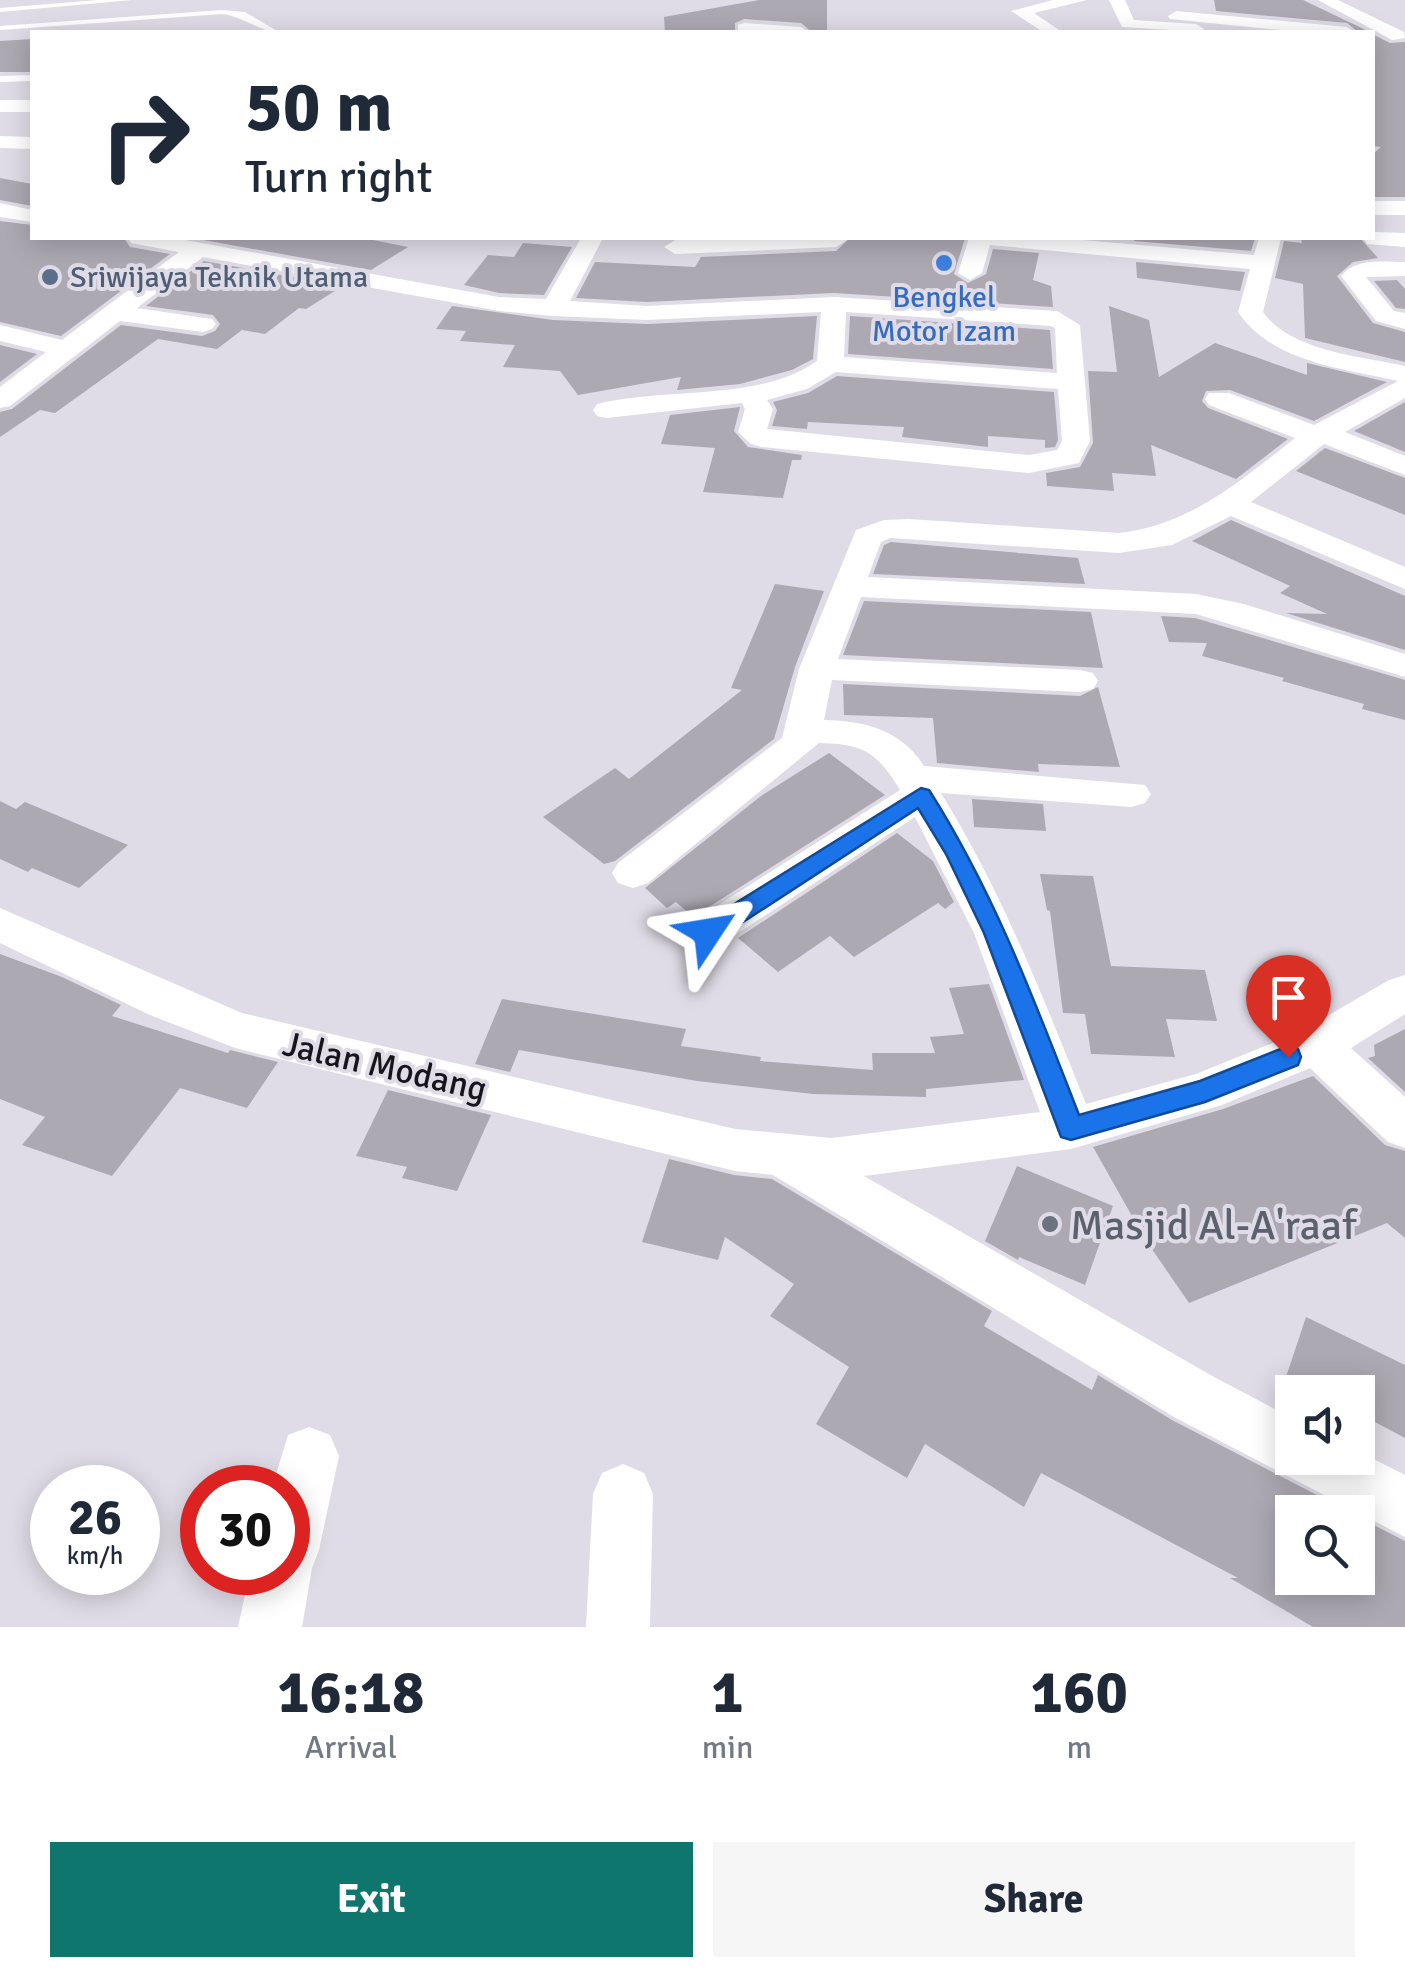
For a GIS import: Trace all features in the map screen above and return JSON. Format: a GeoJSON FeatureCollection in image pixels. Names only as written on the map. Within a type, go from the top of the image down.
{"type":"FeatureCollection","features":[{"type":"Feature","properties":{"kind":"street"},"geometry":{"type":"LineString","coordinates":[[1050,30],[1019,12],[1079,0]]}},
{"type":"Feature","properties":{"kind":"street"},"geometry":{"type":"LineString","coordinates":[[1117,0],[1128,24],[1196,29]]}},
{"type":"Feature","properties":{"kind":"street"},"geometry":{"type":"LineString","coordinates":[[1326,0],[1393,34]]}},
{"type":"Feature","properties":{"kind":"street"},"geometry":{"type":"LineString","coordinates":[[802,30],[804,13]]}},
{"type":"Feature","properties":{"kind":"street"},"geometry":{"type":"LineString","coordinates":[[1176,16],[1326,30]]}},
{"type":"Feature","properties":{"kind":"street"},"geometry":{"type":"LineString","coordinates":[[744,28],[773,30]]}},
{"type":"Feature","properties":{"kind":"street"},"geometry":{"type":"LineString","coordinates":[[0,106],[30,106]]}},
{"type":"Feature","properties":{"kind":"street"},"geometry":{"type":"LineString","coordinates":[[0,142],[30,143]]}},
{"type":"Feature","properties":{"kind":"street"},"geometry":{"type":"LineString","coordinates":[[1375,208],[1405,208]]}},
{"type":"Feature","properties":{"kind":"street"},"geometry":{"type":"LineString","coordinates":[[0,210],[30,216]]}},
{"type":"Feature","properties":{"kind":"street"},"geometry":{"type":"LineString","coordinates":[[1375,239],[1405,240]]}},
{"type":"Feature","properties":{"kind":"street"},"geometry":{"type":"LineString","coordinates":[[150,240],[500,304],[552,310],[647,313],[834,304],[1057,318],[1067,325],[1075,447],[1069,456],[1029,464],[762,438],[752,432],[759,408],[751,396]]}},
{"type":"Feature","properties":{"kind":"street"},"geometry":{"type":"LineString","coordinates":[[552,310],[582,240]]}},
{"type":"Feature","properties":{"kind":"street"},"geometry":{"type":"LineString","coordinates":[[647,313],[678,242],[836,240]]}},
{"type":"Feature","properties":{"kind":"street"},"geometry":{"type":"LineString","coordinates":[[970,273],[979,240]]}},
{"type":"Feature","properties":{"kind":"street"},"geometry":{"type":"LineString","coordinates":[[1012,240],[1121,250],[1268,250],[1250,312],[1263,330],[1290,345],[1405,374]]}},
{"type":"Feature","properties":{"kind":"street"},"geometry":{"type":"LineString","coordinates":[[0,400],[198,249]]}},
{"type":"Feature","properties":{"kind":"street"},"geometry":{"type":"LineString","coordinates":[[1121,250],[1126,281]]}},
{"type":"Feature","properties":{"kind":"street"},"geometry":{"type":"LineString","coordinates":[[1405,269],[1358,270],[1354,276],[1385,316],[1405,321]]}},
{"type":"Feature","properties":{"kind":"street"},"geometry":{"type":"LineString","coordinates":[[830,364],[834,304]]}},
{"type":"Feature","properties":{"kind":"street"},"geometry":{"type":"LineString","coordinates":[[112,312],[203,324]]}},
{"type":"Feature","properties":{"kind":"street"},"geometry":{"type":"LineString","coordinates":[[0,333],[65,349]]}},
{"type":"Feature","properties":{"kind":"street"},"geometry":{"type":"LineString","coordinates":[[607,410],[687,399],[751,396],[806,378],[830,364],[1072,382]]}},
{"type":"Feature","properties":{"kind":"street"},"geometry":{"type":"LineString","coordinates":[[633,873],[794,750],[804,731],[817,670],[868,537],[884,529],[1142,542],[1186,528],[1230,504],[1319,435],[1405,388]]}},
{"type":"Feature","properties":{"kind":"street"},"geometry":{"type":"LineString","coordinates":[[1219,398],[1405,466]]}},
{"type":"Feature","properties":{"kind":"street"},"geometry":{"type":"LineString","coordinates":[[1230,504],[1405,580]]}},
{"type":"Feature","properties":{"kind":"street"},"geometry":{"type":"LineString","coordinates":[[848,586],[1196,604],[1405,666]]}},
{"type":"Feature","properties":{"kind":"street"},"geometry":{"type":"LineString","coordinates":[[817,670],[1080,681]]}},
{"type":"Feature","properties":{"kind":"street"},"geometry":{"type":"LineString","coordinates":[[804,731],[844,732],[888,746],[916,787],[958,854],[996,933],[1071,1129]]}},
{"type":"Feature","properties":{"kind":"street"},"geometry":{"type":"LineString","coordinates":[[708,932],[916,787],[1131,794]]}},
{"type":"Feature","properties":{"kind":"street","name":"Jalan Modang"},"geometry":{"type":"LineString","coordinates":[[0,924],[166,1003],[235,1030],[735,1150],[786,1157],[832,1159],[1071,1129],[1205,1091],[1318,1045],[1405,992]]}},
{"type":"Feature","properties":{"kind":"street"},"geometry":{"type":"LineString","coordinates":[[1318,1045],[1405,1128]]}},
{"type":"Feature","properties":{"kind":"street"},"geometry":{"type":"LineString","coordinates":[[786,1157],[1194,1398],[1275,1439]]}},
{"type":"Feature","properties":{"kind":"street"},"geometry":{"type":"LineString","coordinates":[[307,1465],[309,1456]]}},
{"type":"Feature","properties":{"kind":"street"},"geometry":{"type":"LineString","coordinates":[[1343,1475],[1405,1507]]}},
{"type":"Feature","properties":{"kind":"street"},"geometry":{"type":"LineString","coordinates":[[618,1627],[623,1494]]}},
{"type":"Feature","properties":{"kind":"street"},"geometry":{"type":"LineString","coordinates":[[270,1627],[277,1595]]}},
{"type":"Feature","properties":{"kind":"lane"},"geometry":{"type":"LineString","coordinates":[[0,10],[128,0]]}},
{"type":"Feature","properties":{"kind":"lane"},"geometry":{"type":"LineString","coordinates":[[0,28],[222,12],[242,14],[271,30]]}},
{"type":"Feature","properties":{"kind":"lane"},"geometry":{"type":"LineString","coordinates":[[0,37],[30,35]]}},
{"type":"Feature","properties":{"kind":"lane"},"geometry":{"type":"LineString","coordinates":[[0,78],[30,78]]}},
{"type":"Feature","properties":{"kind":"building"},"geometry":{"type":"Polygon","coordinates":[[[759,0],[827,0],[827,30],[810,30],[801,23],[744,19],[735,23],[735,30],[665,30],[664,17],[759,0]]]}},
{"type":"Feature","properties":{"kind":"building"},"geometry":{"type":"Polygon","coordinates":[[[1214,0],[1303,0],[1366,30],[1356,30],[1347,23],[1216,11],[1214,0]]]}},
{"type":"Feature","properties":{"kind":"building"},"geometry":{"type":"Polygon","coordinates":[[[1375,36],[1390,43],[1405,42],[1405,197],[1375,197],[1375,152],[1381,147],[1375,146],[1375,36]]]}},
{"type":"Feature","properties":{"kind":"building"},"geometry":{"type":"Polygon","coordinates":[[[30,39],[30,72],[0,72],[0,41],[30,39]]]}},
{"type":"Feature","properties":{"kind":"building"},"geometry":{"type":"Polygon","coordinates":[[[0,178],[30,184],[30,206],[0,200],[0,178]]]}},
{"type":"Feature","properties":{"kind":"building"},"geometry":{"type":"Polygon","coordinates":[[[0,221],[30,225],[30,240],[125,240],[130,247],[170,254],[61,336],[0,322],[0,221]]]}},
{"type":"Feature","properties":{"kind":"building"},"geometry":{"type":"Polygon","coordinates":[[[203,240],[373,240],[408,247],[371,270],[203,240]]]}},
{"type":"Feature","properties":{"kind":"building"},"geometry":{"type":"Polygon","coordinates":[[[848,240],[964,240],[954,274],[968,283],[986,274],[993,249],[1039,253],[1033,280],[1051,286],[1053,307],[834,293],[647,302],[576,298],[595,262],[695,267],[701,257],[836,251],[848,240]]]}},
{"type":"Feature","properties":{"kind":"building"},"geometry":{"type":"Polygon","coordinates":[[[1134,240],[1254,240],[1251,251],[1134,240]]]}},
{"type":"Feature","properties":{"kind":"building"},"geometry":{"type":"Polygon","coordinates":[[[1301,240],[1362,240],[1378,258],[1353,262],[1337,276],[1373,323],[1405,332],[1405,362],[1305,338],[1303,284],[1275,278],[1284,241],[1302,243],[1301,240]]]}},
{"type":"Feature","properties":{"kind":"building"},"geometry":{"type":"Polygon","coordinates":[[[523,243],[572,247],[544,295],[499,293],[464,285],[488,255],[514,257],[523,243]]]}},
{"type":"Feature","properties":{"kind":"building"},"geometry":{"type":"Polygon","coordinates":[[[204,261],[343,286],[306,309],[299,308],[265,334],[242,330],[217,349],[158,339],[55,413],[40,410],[0,437],[0,412],[12,409],[121,325],[202,336],[215,331],[220,324],[213,315],[146,306],[204,261]]]}},
{"type":"Feature","properties":{"kind":"building"},"geometry":{"type":"Polygon","coordinates":[[[1136,262],[1245,272],[1240,291],[1137,278],[1136,262]]]}},
{"type":"Feature","properties":{"kind":"building"},"geometry":{"type":"Polygon","coordinates":[[[1397,280],[1405,289],[1405,309],[1396,308],[1374,281],[1397,280]]]}},
{"type":"Feature","properties":{"kind":"building"},"geometry":{"type":"Polygon","coordinates":[[[452,306],[553,320],[647,324],[817,316],[813,359],[792,370],[740,384],[677,390],[681,377],[578,395],[560,371],[503,367],[515,345],[460,341],[466,331],[436,329],[452,306]]]}},
{"type":"Feature","properties":{"kind":"building"},"geometry":{"type":"Polygon","coordinates":[[[1109,306],[1149,320],[1159,377],[1215,343],[1307,375],[1307,363],[1387,382],[1314,421],[1230,390],[1206,391],[1202,401],[1208,408],[1288,439],[1236,479],[1151,445],[1156,476],[1112,473],[1114,491],[1047,486],[1046,473],[1080,467],[1093,443],[1088,371],[1117,372],[1109,306]]]}},
{"type":"Feature","properties":{"kind":"building"},"geometry":{"type":"Polygon","coordinates":[[[850,316],[1050,330],[1053,369],[848,354],[850,316]]]}},
{"type":"Feature","properties":{"kind":"building"},"geometry":{"type":"Polygon","coordinates":[[[0,345],[37,354],[0,382],[0,345]]]}},
{"type":"Feature","properties":{"kind":"building"},"geometry":{"type":"Polygon","coordinates":[[[837,376],[1054,392],[1058,440],[1055,447],[1045,448],[1045,440],[988,436],[988,447],[902,437],[904,427],[808,422],[807,429],[772,426],[777,410],[773,402],[808,393],[837,376]]]}},
{"type":"Feature","properties":{"kind":"building"},"geometry":{"type":"Polygon","coordinates":[[[1405,402],[1405,452],[1354,431],[1405,402]]]}},
{"type":"Feature","properties":{"kind":"building"},"geometry":{"type":"Polygon","coordinates":[[[740,407],[734,431],[748,447],[802,455],[801,460],[792,460],[783,498],[703,492],[715,448],[661,444],[670,415],[740,407]]]}},
{"type":"Feature","properties":{"kind":"building"},"geometry":{"type":"Polygon","coordinates":[[[1325,448],[1405,478],[1405,515],[1296,471],[1325,448]]]}},
{"type":"Feature","properties":{"kind":"building"},"geometry":{"type":"Polygon","coordinates":[[[1231,520],[1405,596],[1405,650],[1286,613],[1327,614],[1280,593],[1290,586],[1192,541],[1231,520]]]}},
{"type":"Feature","properties":{"kind":"building"},"geometry":{"type":"Polygon","coordinates":[[[891,542],[1078,558],[1085,584],[873,574],[884,545],[891,542]]]}},
{"type":"Feature","properties":{"kind":"building"},"geometry":{"type":"Polygon","coordinates":[[[775,584],[824,591],[795,667],[774,739],[615,861],[604,864],[543,817],[615,768],[629,779],[742,690],[731,688],[775,584]]]}},
{"type":"Feature","properties":{"kind":"building"},"geometry":{"type":"Polygon","coordinates":[[[864,601],[1091,612],[1103,668],[843,655],[864,601]]]}},
{"type":"Feature","properties":{"kind":"building"},"geometry":{"type":"Polygon","coordinates":[[[1161,616],[1195,618],[1405,680],[1405,720],[1362,709],[1364,704],[1282,681],[1284,678],[1202,656],[1207,643],[1169,642],[1161,616]]]}},
{"type":"Feature","properties":{"kind":"building"},"geometry":{"type":"Polygon","coordinates":[[[843,684],[1080,696],[1098,687],[1120,767],[1038,764],[1039,772],[937,763],[933,718],[844,715],[843,684]]]}},
{"type":"Feature","properties":{"kind":"building"},"geometry":{"type":"Polygon","coordinates":[[[829,753],[885,795],[693,917],[676,902],[667,908],[645,888],[761,796],[829,753]]]}},
{"type":"Feature","properties":{"kind":"building"},"geometry":{"type":"Polygon","coordinates":[[[972,799],[1043,804],[1046,831],[974,827],[972,799]]]}},
{"type":"Feature","properties":{"kind":"building"},"geometry":{"type":"Polygon","coordinates":[[[0,801],[16,809],[25,802],[128,845],[79,888],[32,868],[28,872],[0,859],[0,801]]]}},
{"type":"Feature","properties":{"kind":"building"},"geometry":{"type":"Polygon","coordinates":[[[897,833],[933,861],[954,902],[945,909],[938,903],[854,957],[830,936],[778,972],[738,938],[897,833]]]}},
{"type":"Feature","properties":{"kind":"building"},"geometry":{"type":"Polygon","coordinates":[[[1040,874],[1093,876],[1111,966],[1205,970],[1217,1021],[1166,1019],[1175,1057],[1091,1054],[1085,1014],[1063,1013],[1050,911],[1040,874]]]}},
{"type":"Feature","properties":{"kind":"building"},"geometry":{"type":"Polygon","coordinates":[[[0,954],[121,1005],[112,1016],[228,1053],[230,1050],[278,1062],[247,1108],[180,1088],[112,1176],[22,1145],[45,1117],[0,1099],[0,954]]]}},
{"type":"Feature","properties":{"kind":"building"},"geometry":{"type":"Polygon","coordinates":[[[989,984],[1024,1080],[926,1089],[926,1097],[813,1094],[697,1081],[519,1050],[510,1072],[475,1064],[502,999],[686,1029],[681,1046],[761,1057],[760,1061],[873,1070],[872,1053],[935,1053],[930,1037],[964,1034],[949,988],[989,984]]]}},
{"type":"Feature","properties":{"kind":"building"},"geometry":{"type":"Polygon","coordinates":[[[1405,1029],[1405,1092],[1368,1058],[1375,1056],[1374,1045],[1405,1029]]]}},
{"type":"Feature","properties":{"kind":"building"},"geometry":{"type":"Polygon","coordinates":[[[1313,1076],[1385,1145],[1405,1151],[1405,1238],[1387,1223],[1189,1303],[1145,1239],[1093,1147],[1223,1109],[1313,1076]]]}},
{"type":"Feature","properties":{"kind":"building"},"geometry":{"type":"Polygon","coordinates":[[[388,1090],[491,1115],[457,1191],[402,1178],[407,1167],[356,1156],[388,1090]]]}},
{"type":"Feature","properties":{"kind":"building"},"geometry":{"type":"Polygon","coordinates":[[[669,1159],[734,1175],[772,1179],[992,1311],[984,1326],[1092,1390],[1098,1375],[1172,1420],[1317,1495],[1275,1495],[1275,1595],[1375,1595],[1375,1526],[1405,1541],[1405,1627],[1313,1627],[1230,1578],[1238,1578],[1041,1473],[1024,1507],[925,1444],[907,1478],[816,1424],[849,1367],[770,1316],[794,1284],[725,1237],[718,1260],[642,1242],[669,1159]]]}},
{"type":"Feature","properties":{"kind":"building","name":"Masjid Al-A'raaf"},"geometry":{"type":"Polygon","coordinates":[[[1017,1166],[1113,1206],[1085,1285],[1019,1257],[1018,1260],[985,1241],[1017,1166]]]}},
{"type":"Feature","properties":{"kind":"building"},"geometry":{"type":"Polygon","coordinates":[[[1306,1317],[1405,1365],[1405,1438],[1375,1422],[1375,1375],[1287,1375],[1306,1317]]]}},
{"type":"Feature","properties":{"kind":"place","name":"Bengkel Motor Izam"},"geometry":{"type":"Point","coordinates":[944,263]}},
{"type":"Feature","properties":{"kind":"place","name":"Sriwijaya Teknik Utama"},"geometry":{"type":"Point","coordinates":[50,277]}},
{"type":"Feature","properties":{"kind":"place","name":"Masjid Al-A'raaf"},"geometry":{"type":"Point","coordinates":[1050,1224]}},
{"type":"Feature","properties":{"kind":"route"},"geometry":{"type":"LineString","coordinates":[[708,932],[921,796],[958,854],[996,933],[1071,1129],[1205,1091],[1288,1057]]}}]}
